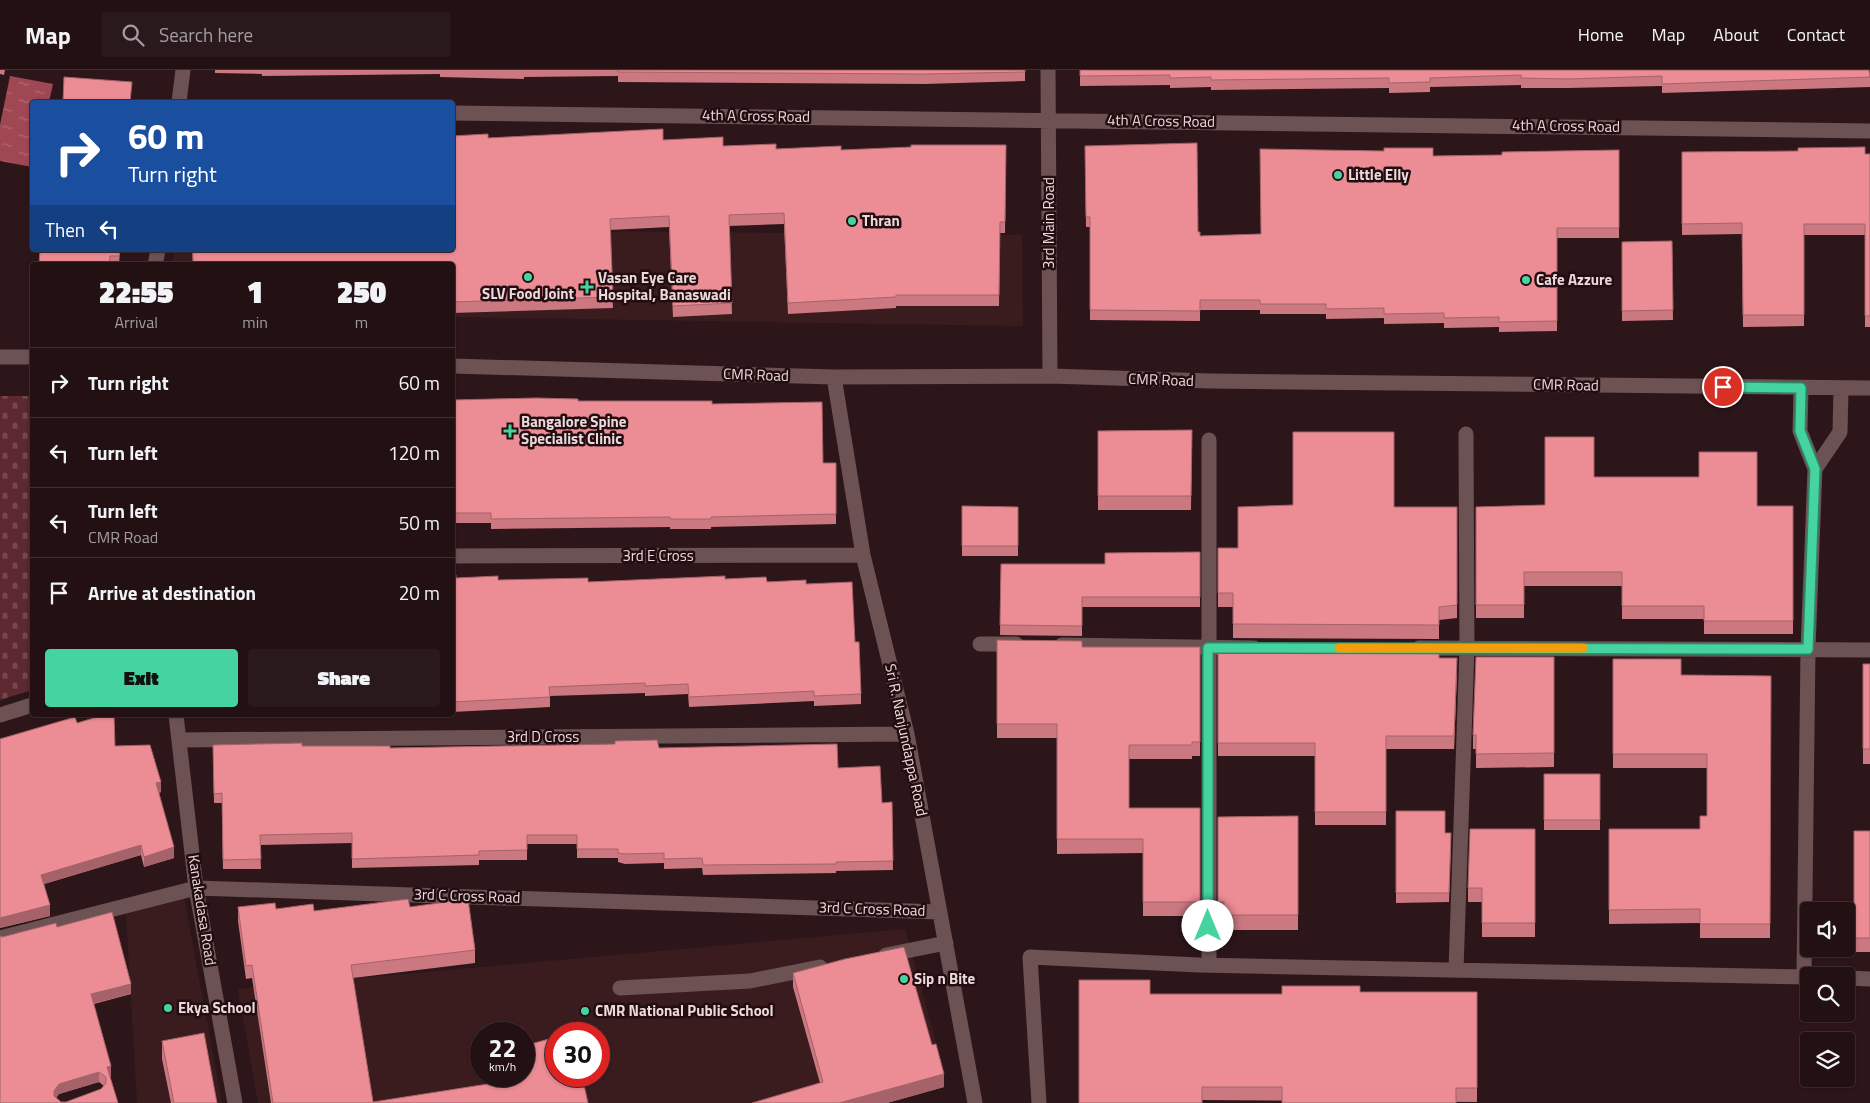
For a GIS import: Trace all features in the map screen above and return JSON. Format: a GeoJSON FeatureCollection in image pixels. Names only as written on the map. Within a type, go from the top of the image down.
{"type":"FeatureCollection","features":[{"type":"Feature","properties":{"kind":"street"},"geometry":{"type":"LineString","coordinates":[[179,100],[183,70]]}},
{"type":"Feature","properties":{"kind":"street","name":"3rd Main Road"},"geometry":{"type":"LineString","coordinates":[[1048,70],[1050,376]]}},
{"type":"Feature","properties":{"kind":"street","name":"4th A Cross Road"},"geometry":{"type":"LineString","coordinates":[[455,113],[1049,119],[1870,131]]}},
{"type":"Feature","properties":{"kind":"street"},"geometry":{"type":"LineString","coordinates":[[0,356],[30,357]]}},
{"type":"Feature","properties":{"kind":"street","name":"CMR Road"},"geometry":{"type":"LineString","coordinates":[[455,366],[834,377],[1050,376],[1210,382],[1870,388]]}},
{"type":"Feature","properties":{"kind":"street","name":"Sri R. Nanjundappa Road"},"geometry":{"type":"LineString","coordinates":[[834,377],[863,555],[907,734],[975,1103]]}},
{"type":"Feature","properties":{"kind":"street"},"geometry":{"type":"LineString","coordinates":[[1801,388],[1800,431],[1815,469],[1808,649],[1807,967]]}},
{"type":"Feature","properties":{"kind":"street"},"geometry":{"type":"LineString","coordinates":[[1815,469],[1840,432],[1841,389]]}},
{"type":"Feature","properties":{"kind":"street"},"geometry":{"type":"LineString","coordinates":[[1456,970],[1466,648],[1466,434]]}},
{"type":"Feature","properties":{"kind":"street"},"geometry":{"type":"LineString","coordinates":[[1209,965],[1208,648],[1210,440]]}},
{"type":"Feature","properties":{"kind":"street","name":"3rd E Cross"},"geometry":{"type":"LineString","coordinates":[[455,556],[863,555]]}},
{"type":"Feature","properties":{"kind":"street"},"geometry":{"type":"LineString","coordinates":[[980,644],[1030,644]]}},
{"type":"Feature","properties":{"kind":"street"},"geometry":{"type":"LineString","coordinates":[[1050,645],[1267,648]]}},
{"type":"Feature","properties":{"kind":"street"},"geometry":{"type":"LineString","coordinates":[[1407,648],[1870,650]]}},
{"type":"Feature","properties":{"kind":"street"},"geometry":{"type":"LineString","coordinates":[[0,715],[30,706]]}},
{"type":"Feature","properties":{"kind":"street","name":"Kanakadasa Road"},"geometry":{"type":"LineString","coordinates":[[176,717],[196,888],[235,1103]]}},
{"type":"Feature","properties":{"kind":"street","name":"3rd D Cross"},"geometry":{"type":"LineString","coordinates":[[179,740],[907,734]]}},
{"type":"Feature","properties":{"kind":"street","name":"3rd C Cross Road"},"geometry":{"type":"LineString","coordinates":[[0,938],[196,888],[940,912]]}},
{"type":"Feature","properties":{"kind":"street"},"geometry":{"type":"LineString","coordinates":[[871,958],[946,943]]}},
{"type":"Feature","properties":{"kind":"street"},"geometry":{"type":"LineString","coordinates":[[1039,1103],[1030,957],[1209,965],[1800,977]]}},
{"type":"Feature","properties":{"kind":"street"},"geometry":{"type":"LineString","coordinates":[[620,988],[750,981],[833,965]]}},
{"type":"Feature","properties":{"kind":"street"},"geometry":{"type":"LineString","coordinates":[[1855,978],[1870,978]]}},
{"type":"Feature","properties":{"kind":"shaded area"},"geometry":{"type":"Polygon","coordinates":[[[455,230],[1022,235],[1023,326],[455,317],[455,262],[173,262],[175,252],[455,252],[455,230]]]}},
{"type":"Feature","properties":{"kind":"shaded area","name":"Ekya School"},"geometry":{"type":"Polygon","coordinates":[[[184,897],[222,1103],[137,1103],[126,914],[184,897]]]}},
{"type":"Feature","properties":{"kind":"shaded area","name":"CMR National Public School"},"geometry":{"type":"Polygon","coordinates":[[[905,929],[939,1053],[777,1103],[258,1103],[238,989],[905,929]]]}},
{"type":"Feature","properties":{"kind":"green space"},"geometry":{"type":"Polygon","coordinates":[[[0,396],[30,396],[30,691],[0,700],[0,396]]]}},
{"type":"Feature","properties":{"kind":"water"},"geometry":{"type":"Polygon","coordinates":[[[10,76],[53,84],[49,100],[30,100],[30,167],[0,161],[0,125],[10,76]]]}},
{"type":"Feature","properties":{"kind":"building"},"geometry":{"type":"Polygon","coordinates":[[[618,70],[1025,70],[1025,72],[924,74],[618,72],[618,70]]]}},
{"type":"Feature","properties":{"kind":"building"},"geometry":{"type":"Polygon","coordinates":[[[1080,70],[1869,70],[1870,77],[1662,84],[1662,76],[1568,79],[1521,78],[1521,75],[1430,78],[1430,82],[1389,83],[1389,78],[1211,80],[1211,77],[1170,78],[1170,75],[1080,76],[1080,70]]]}},
{"type":"Feature","properties":{"kind":"building"},"geometry":{"type":"Polygon","coordinates":[[[64,77],[132,82],[130,100],[63,100],[64,77]]]}},
{"type":"Feature","properties":{"kind":"building"},"geometry":{"type":"Polygon","coordinates":[[[663,129],[663,140],[723,137],[723,146],[776,144],[776,149],[841,146],[841,150],[911,147],[911,145],[1006,145],[1005,222],[1000,222],[999,295],[896,295],[896,297],[788,303],[784,213],[729,215],[732,303],[673,306],[669,216],[610,219],[613,297],[455,302],[455,262],[193,262],[193,252],[455,252],[455,136],[488,134],[488,138],[663,129]]]}},
{"type":"Feature","properties":{"kind":"building"},"geometry":{"type":"Polygon","coordinates":[[[1197,143],[1198,232],[1200,232],[1200,236],[1261,234],[1260,149],[1384,151],[1384,148],[1433,148],[1433,156],[1502,155],[1502,152],[1619,150],[1619,228],[1557,228],[1557,321],[1499,322],[1499,317],[1444,318],[1444,313],[1384,314],[1384,308],[1326,309],[1326,304],[1260,304],[1260,300],[1200,300],[1200,311],[1090,310],[1090,217],[1086,217],[1085,146],[1197,143]]]}},
{"type":"Feature","properties":{"kind":"building"},"geometry":{"type":"Polygon","coordinates":[[[1865,147],[1865,154],[1870,154],[1870,316],[1865,316],[1865,224],[1804,224],[1804,315],[1743,315],[1742,223],[1682,224],[1682,152],[1798,151],[1798,148],[1865,147]]]}},
{"type":"Feature","properties":{"kind":"building"},"geometry":{"type":"Polygon","coordinates":[[[1672,241],[1673,310],[1622,311],[1622,242],[1672,241]]]}},
{"type":"Feature","properties":{"kind":"building"},"geometry":{"type":"Polygon","coordinates":[[[40,252],[120,252],[119,256],[110,256],[109,262],[39,262],[40,252]]]}},
{"type":"Feature","properties":{"kind":"building"},"geometry":{"type":"Polygon","coordinates":[[[536,398],[578,399],[578,401],[712,401],[712,404],[822,402],[823,463],[836,463],[836,514],[711,517],[711,519],[670,519],[670,517],[491,519],[491,513],[455,513],[455,400],[536,398]]]}},
{"type":"Feature","properties":{"kind":"building"},"geometry":{"type":"Polygon","coordinates":[[[1192,430],[1191,496],[1098,496],[1098,431],[1192,430]]]}},
{"type":"Feature","properties":{"kind":"building"},"geometry":{"type":"Polygon","coordinates":[[[1293,432],[1394,432],[1394,507],[1457,507],[1457,605],[1439,607],[1439,625],[1233,624],[1233,593],[1218,593],[1218,548],[1238,548],[1238,507],[1293,505],[1293,432]]]}},
{"type":"Feature","properties":{"kind":"building"},"geometry":{"type":"Polygon","coordinates":[[[1545,437],[1594,437],[1594,477],[1699,477],[1699,452],[1757,452],[1757,506],[1793,506],[1793,621],[1704,621],[1704,606],[1622,606],[1622,572],[1524,572],[1524,605],[1476,605],[1476,507],[1545,505],[1545,437]]]}},
{"type":"Feature","properties":{"kind":"building"},"geometry":{"type":"Polygon","coordinates":[[[962,506],[1018,507],[1018,546],[962,546],[962,506]]]}},
{"type":"Feature","properties":{"kind":"building"},"geometry":{"type":"Polygon","coordinates":[[[1200,552],[1200,597],[1082,597],[1082,626],[1000,625],[1001,564],[1105,564],[1105,553],[1200,552]]]}},
{"type":"Feature","properties":{"kind":"building"},"geometry":{"type":"Polygon","coordinates":[[[455,575],[456,578],[498,576],[498,580],[588,578],[588,582],[725,576],[725,579],[766,577],[767,582],[806,580],[806,584],[852,582],[855,642],[859,642],[861,694],[814,696],[814,691],[689,697],[688,684],[645,686],[645,683],[549,687],[550,697],[455,702],[455,575]]]}},
{"type":"Feature","properties":{"kind":"building"},"geometry":{"type":"Polygon","coordinates":[[[997,640],[1082,641],[1082,647],[1200,647],[1200,742],[1192,742],[1192,745],[1129,745],[1129,808],[1200,808],[1200,902],[1143,902],[1143,839],[1057,839],[1057,724],[997,724],[997,640]]]}},
{"type":"Feature","properties":{"kind":"building"},"geometry":{"type":"Polygon","coordinates":[[[1233,643],[1439,644],[1439,658],[1457,658],[1454,736],[1386,736],[1386,812],[1315,812],[1315,743],[1218,743],[1218,648],[1233,648],[1233,643]]]}},
{"type":"Feature","properties":{"kind":"building"},"geometry":{"type":"Polygon","coordinates":[[[1476,657],[1554,657],[1554,753],[1476,754],[1476,735],[1473,735],[1476,657]]]}},
{"type":"Feature","properties":{"kind":"building"},"geometry":{"type":"Polygon","coordinates":[[[1613,659],[1681,659],[1681,675],[1771,676],[1770,924],[1700,924],[1700,909],[1609,910],[1609,829],[1700,829],[1700,816],[1707,816],[1707,754],[1613,754],[1613,659]]]}},
{"type":"Feature","properties":{"kind":"building"},"geometry":{"type":"Polygon","coordinates":[[[1863,664],[1870,664],[1870,749],[1863,749],[1863,664]]]}},
{"type":"Feature","properties":{"kind":"building"},"geometry":{"type":"Polygon","coordinates":[[[75,717],[77,723],[97,717],[114,717],[115,746],[150,745],[161,782],[156,783],[174,847],[144,857],[141,845],[41,875],[50,905],[0,918],[0,739],[75,717]]]}},
{"type":"Feature","properties":{"kind":"building"},"geometry":{"type":"Polygon","coordinates":[[[657,740],[659,748],[837,744],[838,768],[880,766],[882,803],[892,802],[893,861],[836,862],[836,864],[703,865],[702,858],[664,859],[664,853],[625,854],[618,853],[618,849],[577,849],[577,835],[527,835],[527,850],[479,851],[479,855],[352,859],[352,833],[260,835],[261,859],[223,860],[222,793],[214,794],[213,745],[302,743],[302,746],[390,746],[390,748],[615,744],[615,741],[657,740]]]}},
{"type":"Feature","properties":{"kind":"building"},"geometry":{"type":"Polygon","coordinates":[[[1544,774],[1600,774],[1600,820],[1544,820],[1544,774]]]}},
{"type":"Feature","properties":{"kind":"building"},"geometry":{"type":"Polygon","coordinates":[[[1396,811],[1445,811],[1445,833],[1451,833],[1449,893],[1396,893],[1396,811]]]}},
{"type":"Feature","properties":{"kind":"building"},"geometry":{"type":"Polygon","coordinates":[[[1298,816],[1298,915],[1223,915],[1224,902],[1218,902],[1218,817],[1298,816]]]}},
{"type":"Feature","properties":{"kind":"building"},"geometry":{"type":"Polygon","coordinates":[[[1470,829],[1535,829],[1535,923],[1482,923],[1482,888],[1468,888],[1470,829]]]}},
{"type":"Feature","properties":{"kind":"building"},"geometry":{"type":"Polygon","coordinates":[[[1854,831],[1870,831],[1870,938],[1855,938],[1854,831]]]}},
{"type":"Feature","properties":{"kind":"building"},"geometry":{"type":"Polygon","coordinates":[[[408,899],[410,907],[468,899],[475,950],[351,965],[373,1102],[470,1087],[535,1087],[535,1043],[545,1040],[545,1087],[584,1087],[588,1103],[273,1103],[252,965],[246,966],[238,907],[275,903],[276,909],[313,904],[314,911],[408,899]]]}},
{"type":"Feature","properties":{"kind":"building"},"geometry":{"type":"Polygon","coordinates":[[[112,912],[131,984],[91,994],[111,1066],[107,1067],[118,1103],[0,1103],[0,936],[56,923],[57,927],[112,912]],[[99,1072],[59,1084],[54,1091],[54,1096],[61,1102],[66,1102],[101,1089],[106,1083],[106,1077],[99,1072]]]}},
{"type":"Feature","properties":{"kind":"building"},"geometry":{"type":"Polygon","coordinates":[[[904,947],[932,1045],[936,1044],[944,1074],[839,1103],[752,1103],[823,1082],[793,973],[845,959],[904,947]]]}},
{"type":"Feature","properties":{"kind":"building"},"geometry":{"type":"Polygon","coordinates":[[[1079,980],[1150,980],[1150,994],[1282,994],[1282,986],[1360,986],[1360,992],[1477,992],[1477,1088],[1456,1088],[1456,1103],[1282,1103],[1282,1087],[1202,1087],[1202,1103],[1079,1103],[1079,980]]]}},
{"type":"Feature","properties":{"kind":"building"},"geometry":{"type":"Polygon","coordinates":[[[204,1033],[217,1103],[174,1103],[162,1041],[204,1033]]]}},
{"type":"Feature","properties":{"kind":"slow traffic"},"geometry":{"type":"LineString","coordinates":[[1339,648],[1583,648]]}},
{"type":"Feature","properties":{"kind":"place","name":"Little Elly"},"geometry":{"type":"Point","coordinates":[1338,175]}},
{"type":"Feature","properties":{"kind":"place","name":"Thran"},"geometry":{"type":"Point","coordinates":[852,221]}},
{"type":"Feature","properties":{"kind":"place","name":"SLV Food Joint"},"geometry":{"type":"Point","coordinates":[528,277]}},
{"type":"Feature","properties":{"kind":"place","name":"Cafe Azzure"},"geometry":{"type":"Point","coordinates":[1526,280]}},
{"type":"Feature","properties":{"kind":"place","name":"Vasan Eye Care Hospital, Banaswadi"},"geometry":{"type":"Point","coordinates":[587,287]}},
{"type":"Feature","properties":{"kind":"place","name":"Bangalore Spine Specialist Clinic"},"geometry":{"type":"Point","coordinates":[510,431]}},
{"type":"Feature","properties":{"kind":"place","name":"Sip n Bite"},"geometry":{"type":"Point","coordinates":[904,979]}},
{"type":"Feature","properties":{"kind":"place","name":"Ekya School"},"geometry":{"type":"Point","coordinates":[168,1008]}},
{"type":"Feature","properties":{"kind":"place","name":"CMR National Public School"},"geometry":{"type":"Point","coordinates":[585,1011]}},
{"type":"Feature","properties":{"kind":"route"},"geometry":{"type":"LineString","coordinates":[[1208,926],[1208,648],[1808,649],[1815,469],[1800,431],[1801,388],[1723,387]]}}]}
